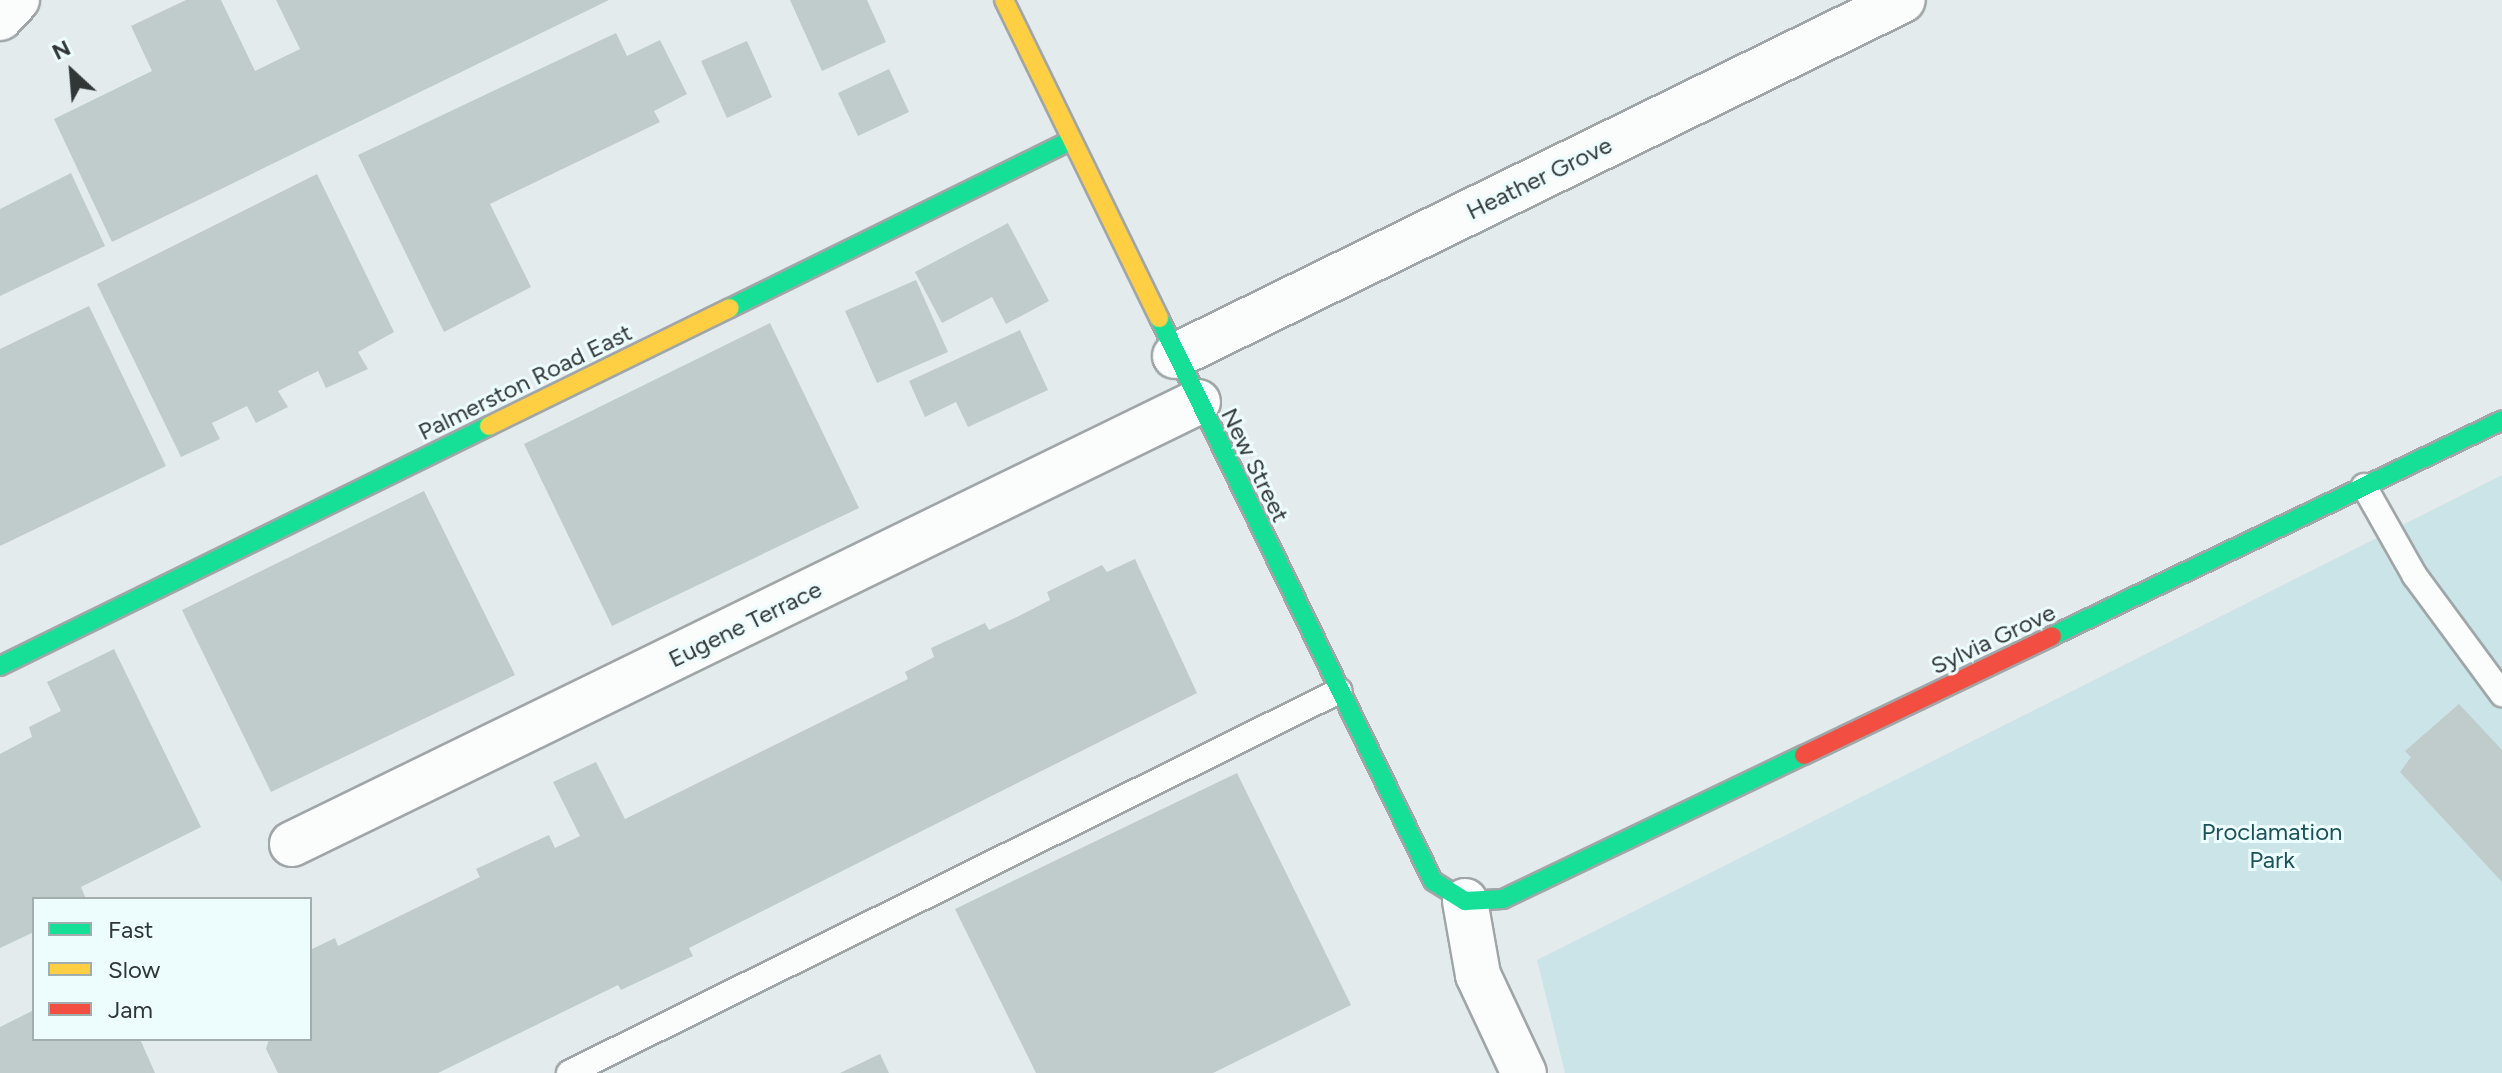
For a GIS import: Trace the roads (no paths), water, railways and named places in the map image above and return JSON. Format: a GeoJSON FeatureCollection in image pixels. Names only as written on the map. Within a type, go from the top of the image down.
{"type":"FeatureCollection","features":[{"type":"Feature","properties":{"kind":"street"},"geometry":{"type":"LineString","coordinates":[[0,18],[17,0]]}},
{"type":"Feature","properties":{"kind":"street","name":"New Street"},"geometry":{"type":"LineString","coordinates":[[1004,0],[1433,881],[1484,900]]}},
{"type":"Feature","properties":{"kind":"street","name":"Heather Grove"},"geometry":{"type":"LineString","coordinates":[[1175,356],[1903,0]]}},
{"type":"Feature","properties":{"kind":"street","name":"Palmerston Road East"},"geometry":{"type":"LineString","coordinates":[[0,666],[1072,140]]}},
{"type":"Feature","properties":{"kind":"street","name":"Eugene Terrace"},"geometry":{"type":"LineString","coordinates":[[292,844],[1198,402]]}},
{"type":"Feature","properties":{"kind":"street","name":"Sylvia Grove"},"geometry":{"type":"LineString","coordinates":[[1484,900],[2502,420]]}},
{"type":"Feature","properties":{"kind":"street"},"geometry":{"type":"LineString","coordinates":[[1484,900],[1478,975],[1524,1073]]}},
{"type":"Feature","properties":{"kind":"lane"},"geometry":{"type":"LineString","coordinates":[[2364,486],[2415,576],[2502,694]]}},
{"type":"Feature","properties":{"kind":"lane"},"geometry":{"type":"LineString","coordinates":[[569,1073],[1339,691]]}},
{"type":"Feature","properties":{"kind":"park label","name":"Proclamation Park"},"geometry":{"type":"Point","coordinates":[2272,846]}}]}
